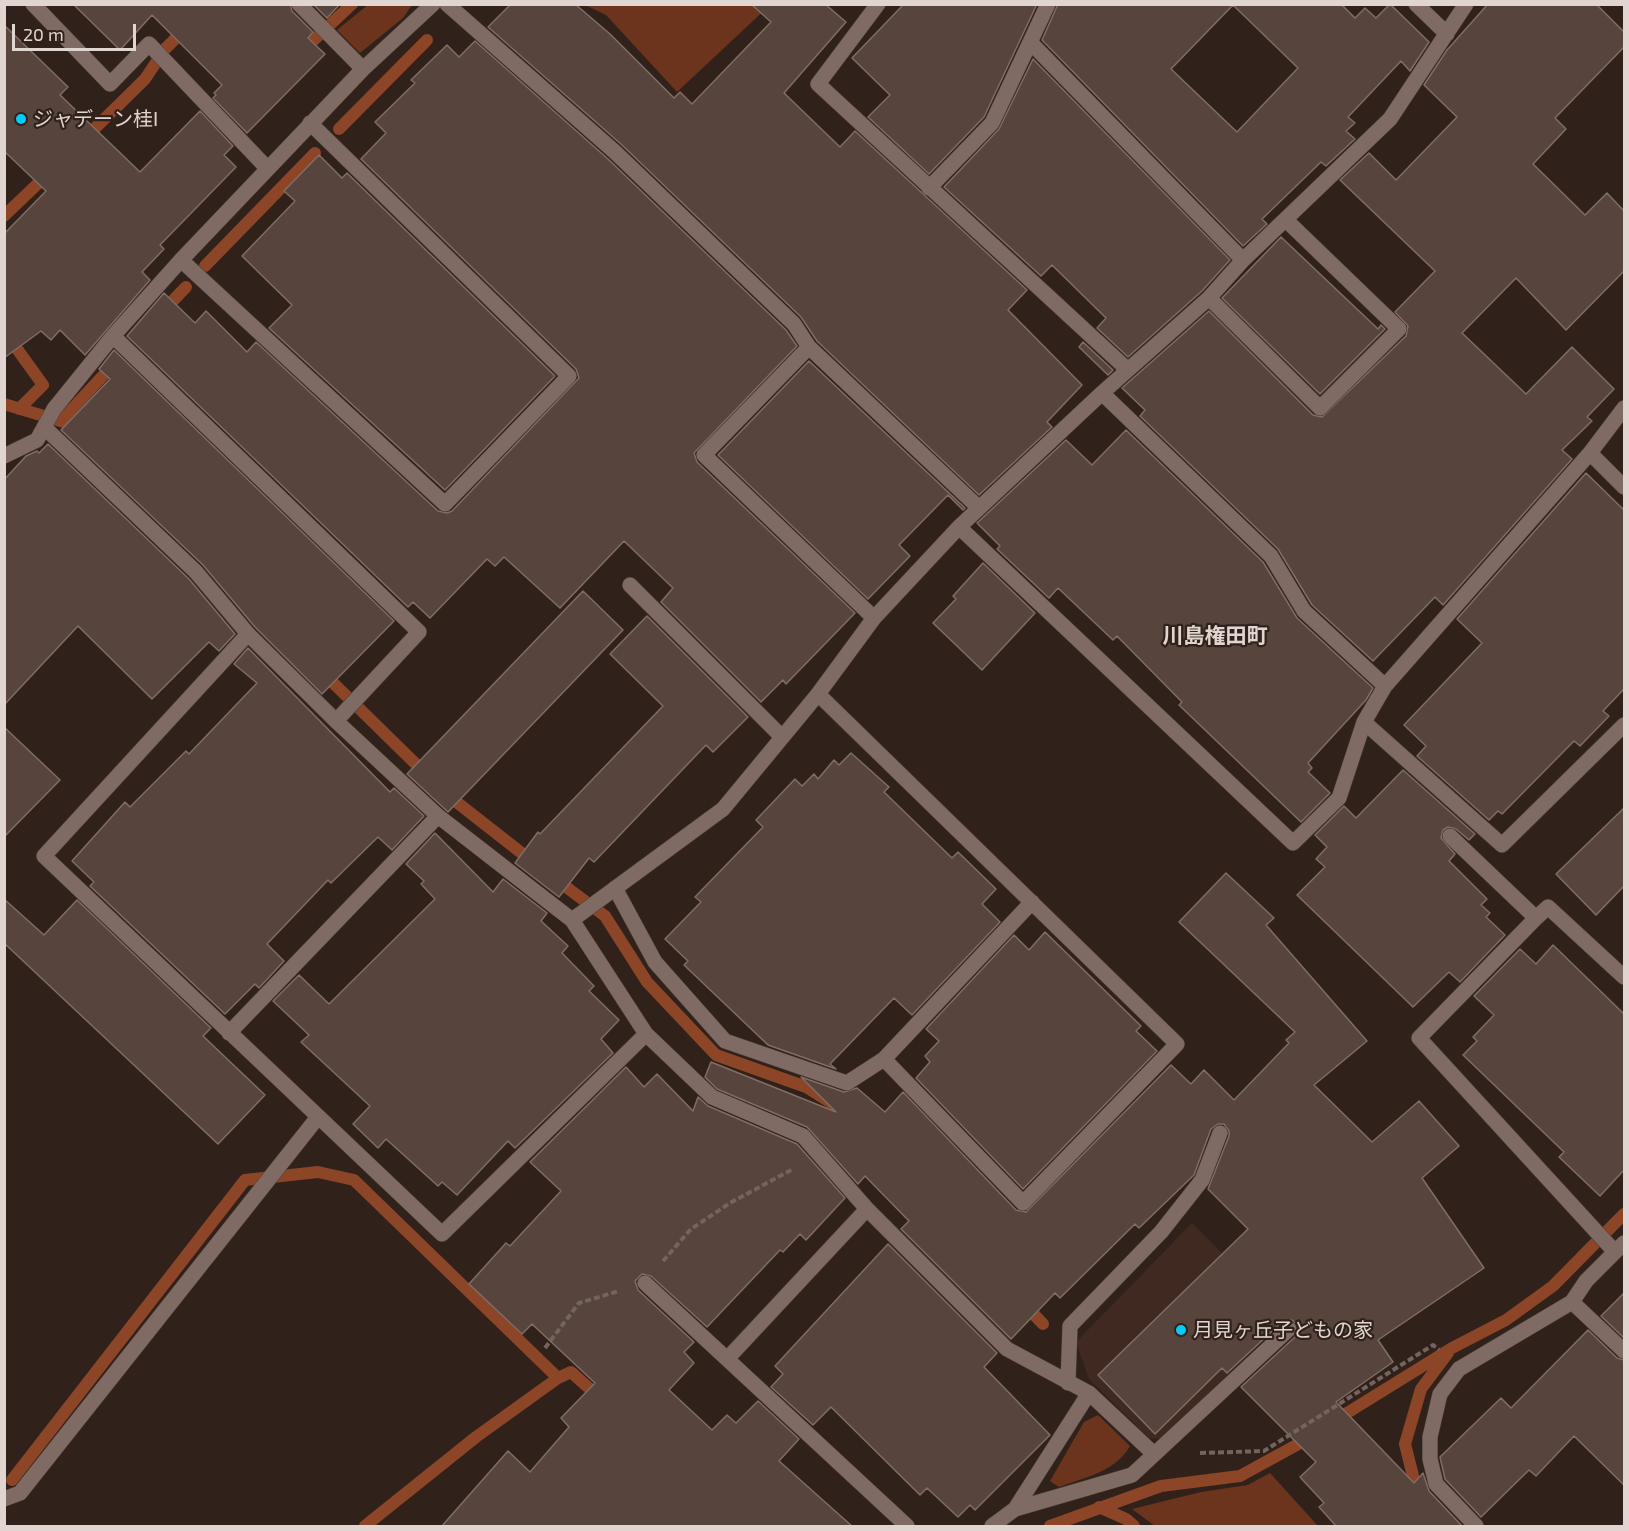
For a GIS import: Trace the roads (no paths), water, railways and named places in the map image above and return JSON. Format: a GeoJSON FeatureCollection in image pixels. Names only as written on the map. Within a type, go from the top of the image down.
{"type":"FeatureCollection","features":[{"type":"Feature","properties":{"kind":"street"},"geometry":{"type":"LineString","coordinates":[[33,4],[110,84],[149,44],[267,168]]}},
{"type":"Feature","properties":{"kind":"street"},"geometry":{"type":"LineString","coordinates":[[298,4],[363,69]]}},
{"type":"Feature","properties":{"kind":"street"},"geometry":{"type":"LineString","coordinates":[[4,456],[37,440],[54,409],[113,336],[181,260],[363,69],[433,4]]}},
{"type":"Feature","properties":{"kind":"street"},"geometry":{"type":"LineString","coordinates":[[447,4],[615,152],[794,324],[809,347],[978,507]]}},
{"type":"Feature","properties":{"kind":"street"},"geometry":{"type":"LineString","coordinates":[[878,4],[818,84],[1128,370]]}},
{"type":"Feature","properties":{"kind":"street"},"geometry":{"type":"LineString","coordinates":[[929,188],[992,123],[1048,4]]}},
{"type":"Feature","properties":{"kind":"street"},"geometry":{"type":"LineString","coordinates":[[1416,4],[1447,34]]}},
{"type":"Feature","properties":{"kind":"street"},"geometry":{"type":"LineString","coordinates":[[577,917],[723,809],[818,694],[874,618],[978,507],[1038,456],[1102,393],[1209,298],[1244,260],[1287,221],[1390,119],[1466,4]]}},
{"type":"Feature","properties":{"kind":"street"},"geometry":{"type":"LineString","coordinates":[[1031,43],[1244,260]]}},
{"type":"Feature","properties":{"kind":"street"},"geometry":{"type":"LineString","coordinates":[[181,260],[445,504],[569,376],[310,123]]}},
{"type":"Feature","properties":{"kind":"street"},"geometry":{"type":"LineString","coordinates":[[1209,298],[1320,408],[1399,329],[1287,221]]}},
{"type":"Feature","properties":{"kind":"street"},"geometry":{"type":"LineString","coordinates":[[113,336],[419,632],[339,718]]}},
{"type":"Feature","properties":{"kind":"street"},"geometry":{"type":"LineString","coordinates":[[809,347],[704,455],[874,618]]}},
{"type":"Feature","properties":{"kind":"street"},"geometry":{"type":"LineString","coordinates":[[1102,393],[1271,556],[1304,611],[1385,686]]}},
{"type":"Feature","properties":{"kind":"street"},"geometry":{"type":"LineString","coordinates":[[959,527],[1293,843],[1339,798],[1364,722],[1385,686],[1590,453],[1624,408]]}},
{"type":"Feature","properties":{"kind":"street"},"geometry":{"type":"LineString","coordinates":[[45,428],[196,572],[248,634],[339,718],[438,816],[577,917],[646,1034],[711,1097],[803,1136],[867,1209],[1007,1349],[1089,1393],[1154,1454]]}},
{"type":"Feature","properties":{"kind":"street"},"geometry":{"type":"LineString","coordinates":[[1590,453],[1624,487]]}},
{"type":"Feature","properties":{"kind":"street"},"geometry":{"type":"LineString","coordinates":[[630,585],[781,736]]}},
{"type":"Feature","properties":{"kind":"street"},"geometry":{"type":"LineString","coordinates":[[248,634],[44,856],[442,1234],[646,1034]]}},
{"type":"Feature","properties":{"kind":"street"},"geometry":{"type":"LineString","coordinates":[[818,694],[1177,1044],[1023,1203],[884,1059]]}},
{"type":"Feature","properties":{"kind":"street"},"geometry":{"type":"LineString","coordinates":[[1364,722],[1502,845],[1624,725]]}},
{"type":"Feature","properties":{"kind":"street"},"geometry":{"type":"LineString","coordinates":[[229,1033],[438,816]]}},
{"type":"Feature","properties":{"kind":"street"},"geometry":{"type":"LineString","coordinates":[[1450,836],[1536,918]]}},
{"type":"Feature","properties":{"kind":"street"},"geometry":{"type":"LineString","coordinates":[[615,888],[655,962],[725,1041],[847,1083],[884,1059],[1032,902]]}},
{"type":"Feature","properties":{"kind":"street"},"geometry":{"type":"LineString","coordinates":[[1476,1527],[1436,1484],[1430,1459],[1430,1437],[1440,1394],[1459,1369],[1572,1302],[1586,1281],[1620,1248],[1592,1227],[1419,1038],[1548,907],[1624,978]]}},
{"type":"Feature","properties":{"kind":"street"},"geometry":{"type":"LineString","coordinates":[[4,1499],[20,1493],[318,1117]]}},
{"type":"Feature","properties":{"kind":"street"},"geometry":{"type":"LineString","coordinates":[[1068,1383],[1070,1326],[1161,1232],[1202,1179],[1220,1133]]}},
{"type":"Feature","properties":{"kind":"street"},"geometry":{"type":"LineString","coordinates":[[727,1359],[867,1209]]}},
{"type":"Feature","properties":{"kind":"street"},"geometry":{"type":"LineString","coordinates":[[645,1283],[907,1527]]}},
{"type":"Feature","properties":{"kind":"street"},"geometry":{"type":"LineString","coordinates":[[1572,1302],[1624,1351]]}},
{"type":"Feature","properties":{"kind":"street"},"geometry":{"type":"LineString","coordinates":[[1015,1509],[1132,1475],[1289,1329]]}},
{"type":"Feature","properties":{"kind":"street"},"geometry":{"type":"LineString","coordinates":[[992,1527],[1015,1509],[1089,1393]]}},
{"type":"Feature","properties":{"kind":"waterway"},"geometry":{"type":"LineString","coordinates":[[300,53],[352,4]]}},
{"type":"Feature","properties":{"kind":"waterway"},"geometry":{"type":"LineString","coordinates":[[83,140],[145,79],[165,49],[187,27]]}},
{"type":"Feature","properties":{"kind":"waterway"},"geometry":{"type":"LineString","coordinates":[[339,129],[427,40]]}},
{"type":"Feature","properties":{"kind":"waterway"},"geometry":{"type":"LineString","coordinates":[[205,266],[315,153]]}},
{"type":"Feature","properties":{"kind":"waterway"},"geometry":{"type":"LineString","coordinates":[[4,216],[49,173]]}},
{"type":"Feature","properties":{"kind":"waterway"},"geometry":{"type":"LineString","coordinates":[[162,312],[186,287]]}},
{"type":"Feature","properties":{"kind":"waterway"},"geometry":{"type":"LineString","coordinates":[[7,335],[43,385],[19,409]]}},
{"type":"Feature","properties":{"kind":"waterway"},"geometry":{"type":"LineString","coordinates":[[61,421],[111,367]]}},
{"type":"Feature","properties":{"kind":"waterway"},"geometry":{"type":"LineString","coordinates":[[4,404],[67,423],[79,432]]}},
{"type":"Feature","properties":{"kind":"waterway"},"geometry":{"type":"LineString","coordinates":[[321,671],[427,775]]}},
{"type":"Feature","properties":{"kind":"waterway"},"geometry":{"type":"LineString","coordinates":[[445,793],[533,862]]}},
{"type":"Feature","properties":{"kind":"waterway"},"geometry":{"type":"LineString","coordinates":[[554,878],[605,916],[647,982],[716,1055],[806,1087],[833,1104]]}},
{"type":"Feature","properties":{"kind":"waterway"},"geometry":{"type":"LineString","coordinates":[[12,1480],[245,1180],[318,1172],[354,1180],[558,1378]]}},
{"type":"Feature","properties":{"kind":"waterway"},"geometry":{"type":"LineString","coordinates":[[1334,1421],[1452,1348],[1506,1320],[1553,1286],[1624,1214]]}},
{"type":"Feature","properties":{"kind":"waterway"},"geometry":{"type":"LineString","coordinates":[[1023,1303],[1043,1324]]}},
{"type":"Feature","properties":{"kind":"waterway"},"geometry":{"type":"LineString","coordinates":[[1423,1495],[1414,1480],[1405,1444],[1421,1389],[1448,1353]]}},
{"type":"Feature","properties":{"kind":"waterway"},"geometry":{"type":"LineString","coordinates":[[365,1526],[476,1437],[558,1378],[571,1372],[600,1398]]}},
{"type":"Feature","properties":{"kind":"waterway"},"geometry":{"type":"LineString","coordinates":[[1050,1526],[1161,1486],[1240,1476],[1313,1436]]}},
{"type":"Feature","properties":{"kind":"waterway"},"geometry":{"type":"LineString","coordinates":[[1099,1507],[1126,1519],[1134,1526]]}},
{"type":"Feature","properties":{"kind":"place","name":"ジャデーン桂I"},"geometry":{"type":"Point","coordinates":[21,119]}},
{"type":"Feature","properties":{"kind":"place","name":"月見ヶ丘子どもの家"},"geometry":{"type":"Point","coordinates":[1181,1330]}},
{"type":"Feature","properties":{"kind":"district","name":"川島権田町"},"geometry":{"type":"Point","coordinates":[1215,636]}}]}
